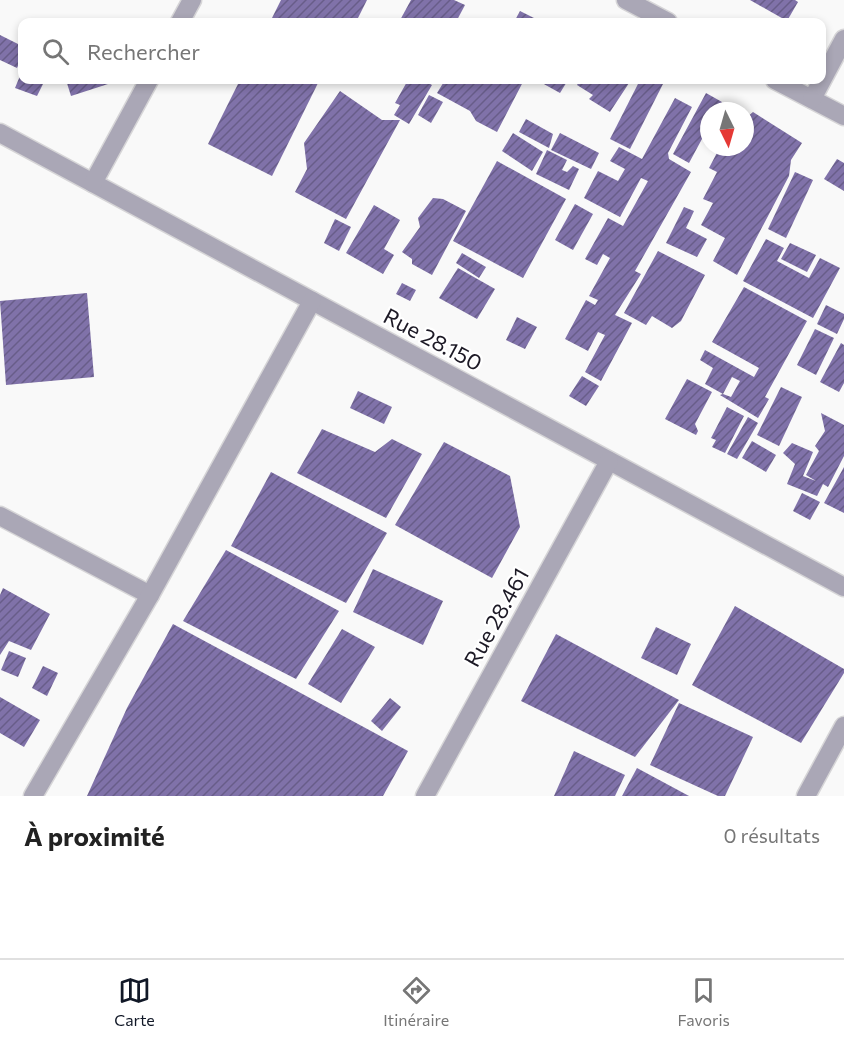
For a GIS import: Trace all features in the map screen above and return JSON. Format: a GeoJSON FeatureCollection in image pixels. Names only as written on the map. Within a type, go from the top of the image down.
{"type":"FeatureCollection","features":[{"type":"Feature","properties":{"kind":"street"},"geometry":{"type":"LineString","coordinates":[[182,18],[192,0]]}},
{"type":"Feature","properties":{"kind":"street"},"geometry":{"type":"LineString","coordinates":[[626,0],[660,18]]}},
{"type":"Feature","properties":{"kind":"street"},"geometry":{"type":"LineString","coordinates":[[826,73],[844,39]]}},
{"type":"Feature","properties":{"kind":"street"},"geometry":{"type":"LineString","coordinates":[[93,183],[147,84]]}},
{"type":"Feature","properties":{"kind":"street"},"geometry":{"type":"LineString","coordinates":[[783,84],[844,116]]}},
{"type":"Feature","properties":{"kind":"street"},"geometry":{"type":"LineString","coordinates":[[812,99],[820,84]]}},
{"type":"Feature","properties":{"kind":"street","name":"Rue 28.150"},"geometry":{"type":"LineString","coordinates":[[0,133],[844,587]]}},
{"type":"Feature","properties":{"kind":"street"},"geometry":{"type":"LineString","coordinates":[[33,796],[150,595],[312,301]]}},
{"type":"Feature","properties":{"kind":"street","name":"Rue 28.461"},"geometry":{"type":"LineString","coordinates":[[425,796],[609,461]]}},
{"type":"Feature","properties":{"kind":"street"},"geometry":{"type":"LineString","coordinates":[[0,516],[150,595]]}},
{"type":"Feature","properties":{"kind":"street"},"geometry":{"type":"LineString","coordinates":[[806,796],[844,726]]}},
{"type":"Feature","properties":{"kind":"building"},"geometry":{"type":"Polygon","coordinates":[[[281,0],[367,0],[358,18],[272,18],[281,0]]]}},
{"type":"Feature","properties":{"kind":"building"},"geometry":{"type":"Polygon","coordinates":[[[411,0],[454,0],[465,5],[458,18],[401,18],[411,0]]]}},
{"type":"Feature","properties":{"kind":"building"},"geometry":{"type":"Polygon","coordinates":[[[750,0],[795,0],[798,2],[789,18],[782,18],[750,0]]]}},
{"type":"Feature","properties":{"kind":"building"},"geometry":{"type":"Polygon","coordinates":[[[520,11],[534,18],[516,18],[520,11]]]}},
{"type":"Feature","properties":{"kind":"building"},"geometry":{"type":"Polygon","coordinates":[[[0,35],[18,44],[18,66],[17,68],[0,60],[0,35]]]}},
{"type":"Feature","properties":{"kind":"building"},"geometry":{"type":"Polygon","coordinates":[[[18,81],[18,84],[43,84],[37,96],[15,88],[18,81]]]}},
{"type":"Feature","properties":{"kind":"building"},"geometry":{"type":"Polygon","coordinates":[[[67,84],[108,84],[71,96],[67,84]]]}},
{"type":"Feature","properties":{"kind":"building"},"geometry":{"type":"Polygon","coordinates":[[[238,84],[318,84],[272,176],[208,144],[238,84]]]}},
{"type":"Feature","properties":{"kind":"building"},"geometry":{"type":"Polygon","coordinates":[[[406,84],[432,85],[409,124],[394,115],[400,105],[395,103],[406,84]]]}},
{"type":"Feature","properties":{"kind":"building"},"geometry":{"type":"Polygon","coordinates":[[[443,84],[522,84],[497,132],[476,121],[470,111],[437,93],[443,84]]]}},
{"type":"Feature","properties":{"kind":"building"},"geometry":{"type":"Polygon","coordinates":[[[544,84],[566,84],[560,93],[544,84]]]}},
{"type":"Feature","properties":{"kind":"building"},"geometry":{"type":"Polygon","coordinates":[[[628,84],[610,112],[589,99],[593,95],[577,85],[628,84]]]}},
{"type":"Feature","properties":{"kind":"building"},"geometry":{"type":"Polygon","coordinates":[[[638,84],[663,84],[630,149],[610,139],[638,84]]]}},
{"type":"Feature","properties":{"kind":"building"},"geometry":{"type":"Polygon","coordinates":[[[340,91],[382,120],[400,120],[346,219],[295,192],[307,169],[304,143],[340,91]]]}},
{"type":"Feature","properties":{"kind":"building"},"geometry":{"type":"Polygon","coordinates":[[[706,93],[722,102],[701,102],[706,93]]]}},
{"type":"Feature","properties":{"kind":"building"},"geometry":{"type":"Polygon","coordinates":[[[429,95],[443,102],[431,123],[418,115],[429,95]]]}},
{"type":"Feature","properties":{"kind":"building"},"geometry":{"type":"Polygon","coordinates":[[[675,98],[692,107],[668,153],[669,159],[691,172],[635,271],[641,274],[615,315],[632,323],[601,381],[585,372],[605,335],[598,332],[588,351],[565,339],[586,300],[595,305],[598,300],[589,296],[610,258],[603,254],[597,265],[585,259],[608,218],[623,226],[648,181],[641,178],[620,217],[584,198],[598,171],[618,181],[625,169],[610,161],[619,147],[642,159],[675,98]]]}},
{"type":"Feature","properties":{"kind":"building"},"geometry":{"type":"Polygon","coordinates":[[[700,104],[700,143],[689,163],[673,154],[700,104]]]}},
{"type":"Feature","properties":{"kind":"building"},"geometry":{"type":"Polygon","coordinates":[[[754,113],[802,143],[791,160],[789,176],[737,275],[713,261],[725,238],[701,225],[713,203],[703,199],[717,172],[709,168],[715,156],[754,156],[754,113]]]}},
{"type":"Feature","properties":{"kind":"building"},"geometry":{"type":"Polygon","coordinates":[[[526,119],[553,134],[549,148],[519,132],[526,119]]]}},
{"type":"Feature","properties":{"kind":"building"},"geometry":{"type":"Polygon","coordinates":[[[513,133],[543,152],[532,171],[502,151],[513,133]]]}},
{"type":"Feature","properties":{"kind":"building"},"geometry":{"type":"Polygon","coordinates":[[[560,133],[599,153],[591,169],[551,150],[560,133]]]}},
{"type":"Feature","properties":{"kind":"building"},"geometry":{"type":"Polygon","coordinates":[[[547,150],[567,160],[562,170],[567,172],[573,166],[579,169],[569,190],[536,174],[547,150]]]}},
{"type":"Feature","properties":{"kind":"building"},"geometry":{"type":"Polygon","coordinates":[[[837,159],[844,163],[844,191],[824,179],[837,159]]]}},
{"type":"Feature","properties":{"kind":"building"},"geometry":{"type":"Polygon","coordinates":[[[497,161],[566,199],[523,278],[453,241],[497,161]]]}},
{"type":"Feature","properties":{"kind":"building"},"geometry":{"type":"Polygon","coordinates":[[[795,172],[813,180],[786,238],[768,229],[795,172]]]}},
{"type":"Feature","properties":{"kind":"building"},"geometry":{"type":"Polygon","coordinates":[[[433,198],[443,199],[466,211],[432,275],[412,264],[412,259],[402,252],[420,227],[418,218],[433,198]]]}},
{"type":"Feature","properties":{"kind":"building"},"geometry":{"type":"Polygon","coordinates":[[[575,204],[593,214],[573,250],[555,240],[575,204]]]}},
{"type":"Feature","properties":{"kind":"building"},"geometry":{"type":"Polygon","coordinates":[[[374,205],[400,220],[384,249],[394,255],[383,274],[346,253],[374,205]]]}},
{"type":"Feature","properties":{"kind":"building"},"geometry":{"type":"Polygon","coordinates":[[[684,207],[694,211],[686,228],[707,239],[697,257],[666,243],[684,207]]]}},
{"type":"Feature","properties":{"kind":"building"},"geometry":{"type":"Polygon","coordinates":[[[335,219],[351,227],[339,251],[324,243],[335,219]]]}},
{"type":"Feature","properties":{"kind":"building"},"geometry":{"type":"Polygon","coordinates":[[[766,239],[784,248],[777,261],[809,278],[820,258],[840,268],[813,318],[743,281],[766,239]]]}},
{"type":"Feature","properties":{"kind":"building"},"geometry":{"type":"Polygon","coordinates":[[[790,243],[816,255],[807,272],[781,259],[790,243]]]}},
{"type":"Feature","properties":{"kind":"building"},"geometry":{"type":"Polygon","coordinates":[[[658,251],[705,275],[681,321],[672,328],[652,316],[646,325],[624,313],[658,251]]]}},
{"type":"Feature","properties":{"kind":"building"},"geometry":{"type":"Polygon","coordinates":[[[462,253],[486,267],[479,278],[456,263],[462,253]]]}},
{"type":"Feature","properties":{"kind":"building"},"geometry":{"type":"Polygon","coordinates":[[[458,268],[495,289],[477,319],[439,298],[458,268]]]}},
{"type":"Feature","properties":{"kind":"building"},"geometry":{"type":"Polygon","coordinates":[[[402,283],[416,290],[410,301],[396,294],[402,283]]]}},
{"type":"Feature","properties":{"kind":"building"},"geometry":{"type":"Polygon","coordinates":[[[744,287],[807,321],[765,397],[769,399],[758,418],[720,395],[723,394],[705,384],[713,368],[700,360],[705,350],[754,377],[759,368],[712,342],[744,287]],[[732,377],[723,394],[731,397],[740,381],[732,377]]]}},
{"type":"Feature","properties":{"kind":"building"},"geometry":{"type":"Polygon","coordinates":[[[87,293],[94,377],[6,385],[0,301],[87,293]]]}},
{"type":"Feature","properties":{"kind":"building"},"geometry":{"type":"Polygon","coordinates":[[[826,305],[844,314],[837,334],[817,324],[826,305]]]}},
{"type":"Feature","properties":{"kind":"building"},"geometry":{"type":"Polygon","coordinates":[[[517,317],[537,327],[525,349],[506,340],[517,317]]]}},
{"type":"Feature","properties":{"kind":"building"},"geometry":{"type":"Polygon","coordinates":[[[815,329],[834,338],[816,375],[797,365],[815,329]]]}},
{"type":"Feature","properties":{"kind":"building"},"geometry":{"type":"Polygon","coordinates":[[[841,343],[844,345],[844,383],[839,392],[820,382],[841,343]]]}},
{"type":"Feature","properties":{"kind":"building"},"geometry":{"type":"Polygon","coordinates":[[[582,376],[599,386],[586,406],[569,396],[582,376]]]}},
{"type":"Feature","properties":{"kind":"building"},"geometry":{"type":"Polygon","coordinates":[[[687,379],[712,392],[695,424],[698,431],[696,435],[665,419],[687,379]]]}},
{"type":"Feature","properties":{"kind":"building"},"geometry":{"type":"Polygon","coordinates":[[[781,387],[802,397],[779,446],[757,435],[781,387]]]}},
{"type":"Feature","properties":{"kind":"building"},"geometry":{"type":"Polygon","coordinates":[[[358,391],[392,407],[384,424],[350,408],[358,391]]]}},
{"type":"Feature","properties":{"kind":"building"},"geometry":{"type":"Polygon","coordinates":[[[727,407],[744,416],[725,453],[712,447],[716,440],[711,438],[727,407]]]}},
{"type":"Feature","properties":{"kind":"building"},"geometry":{"type":"Polygon","coordinates":[[[821,413],[844,425],[844,456],[828,487],[823,484],[817,496],[787,484],[795,464],[783,453],[792,443],[813,452],[803,476],[816,481],[806,475],[819,451],[815,446],[825,431],[821,413]]]}},
{"type":"Feature","properties":{"kind":"building"},"geometry":{"type":"Polygon","coordinates":[[[748,417],[758,423],[737,459],[727,454],[748,417]]]}},
{"type":"Feature","properties":{"kind":"building"},"geometry":{"type":"Polygon","coordinates":[[[322,429],[375,452],[392,439],[422,454],[386,518],[297,473],[322,429]]]}},
{"type":"Feature","properties":{"kind":"building"},"geometry":{"type":"Polygon","coordinates":[[[752,441],[776,455],[766,472],[742,458],[752,441]]]}},
{"type":"Feature","properties":{"kind":"building"},"geometry":{"type":"Polygon","coordinates":[[[444,442],[510,476],[520,527],[492,578],[395,525],[444,442]]]}},
{"type":"Feature","properties":{"kind":"building"},"geometry":{"type":"Polygon","coordinates":[[[844,467],[844,513],[824,503],[844,467]]]}},
{"type":"Feature","properties":{"kind":"building"},"geometry":{"type":"Polygon","coordinates":[[[271,472],[387,533],[346,603],[231,546],[271,472]]]}},
{"type":"Feature","properties":{"kind":"building"},"geometry":{"type":"Polygon","coordinates":[[[802,493],[820,502],[810,520],[793,511],[802,493]]]}},
{"type":"Feature","properties":{"kind":"building"},"geometry":{"type":"Polygon","coordinates":[[[226,550],[339,611],[296,679],[183,621],[226,550]]]}},
{"type":"Feature","properties":{"kind":"building"},"geometry":{"type":"Polygon","coordinates":[[[373,569],[443,601],[423,645],[353,612],[373,569]]]}},
{"type":"Feature","properties":{"kind":"building"},"geometry":{"type":"Polygon","coordinates":[[[3,588],[50,614],[31,650],[9,641],[0,655],[0,595],[3,588]]]}},
{"type":"Feature","properties":{"kind":"building"},"geometry":{"type":"Polygon","coordinates":[[[735,606],[844,669],[844,673],[801,743],[692,685],[735,606]]]}},
{"type":"Feature","properties":{"kind":"building"},"geometry":{"type":"Polygon","coordinates":[[[173,624],[408,751],[383,796],[87,796],[127,708],[173,624]]]}},
{"type":"Feature","properties":{"kind":"building"},"geometry":{"type":"Polygon","coordinates":[[[656,627],[691,644],[677,675],[641,658],[656,627]]]}},
{"type":"Feature","properties":{"kind":"building"},"geometry":{"type":"Polygon","coordinates":[[[342,629],[375,647],[341,703],[308,684],[342,629]]]}},
{"type":"Feature","properties":{"kind":"building"},"geometry":{"type":"Polygon","coordinates":[[[556,634],[679,700],[635,757],[521,701],[556,634]]]}},
{"type":"Feature","properties":{"kind":"building"},"geometry":{"type":"Polygon","coordinates":[[[9,651],[26,658],[18,677],[1,670],[9,651]]]}},
{"type":"Feature","properties":{"kind":"building"},"geometry":{"type":"Polygon","coordinates":[[[43,666],[58,673],[47,696],[32,688],[43,666]]]}},
{"type":"Feature","properties":{"kind":"building"},"geometry":{"type":"Polygon","coordinates":[[[0,697],[40,720],[24,747],[0,733],[0,697]]]}},
{"type":"Feature","properties":{"kind":"building"},"geometry":{"type":"Polygon","coordinates":[[[390,698],[401,707],[382,731],[371,721],[390,698]]]}},
{"type":"Feature","properties":{"kind":"building"},"geometry":{"type":"Polygon","coordinates":[[[679,703],[753,737],[725,796],[718,796],[650,765],[679,703]]]}},
{"type":"Feature","properties":{"kind":"building"},"geometry":{"type":"Polygon","coordinates":[[[574,751],[625,775],[615,796],[554,796],[574,751]]]}},
{"type":"Feature","properties":{"kind":"building"},"geometry":{"type":"Polygon","coordinates":[[[637,768],[689,796],[622,796],[637,768]]]}}]}
